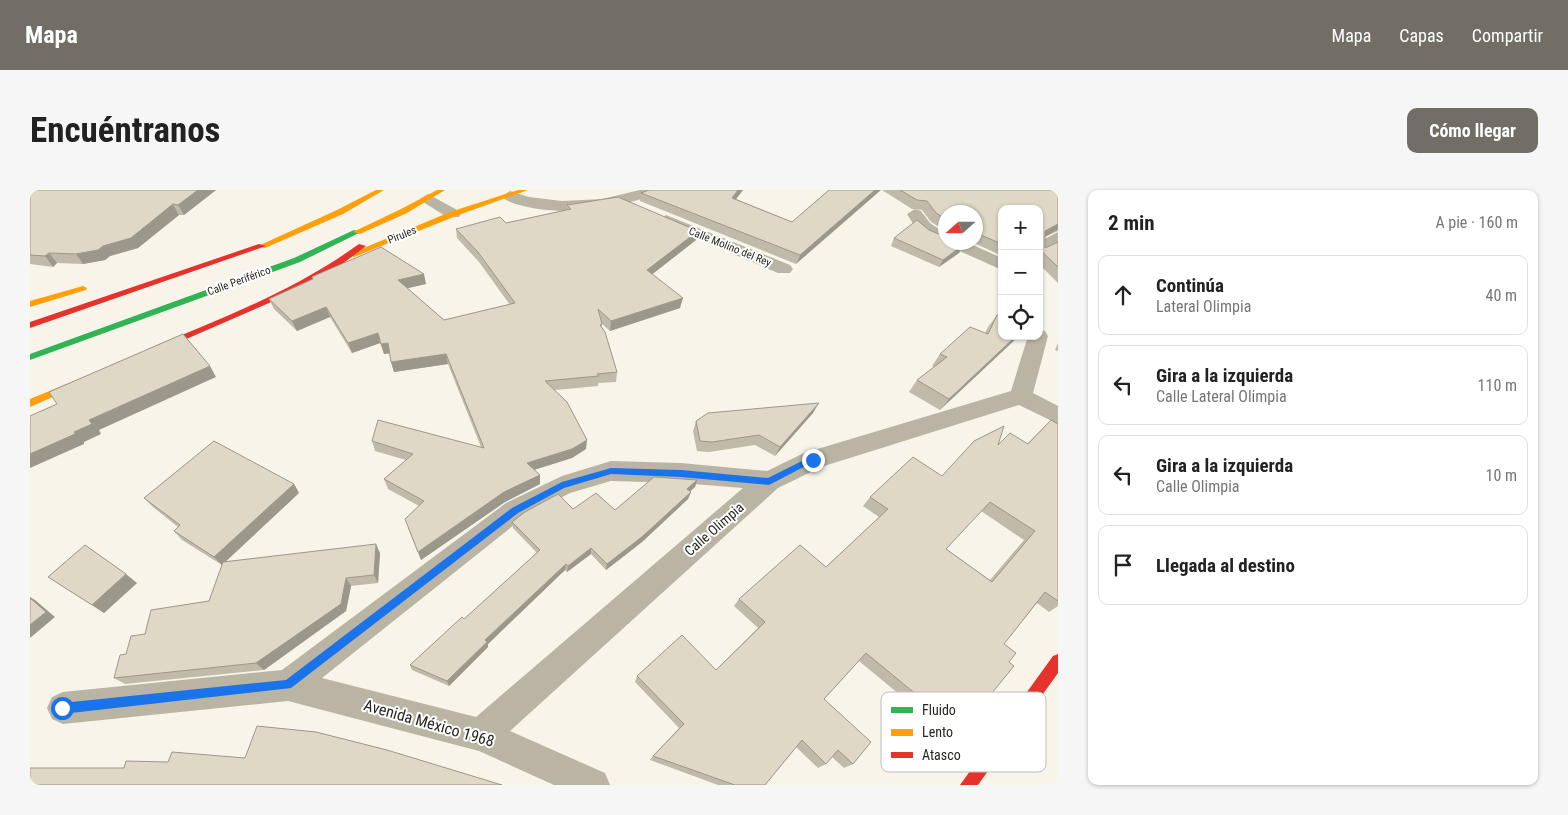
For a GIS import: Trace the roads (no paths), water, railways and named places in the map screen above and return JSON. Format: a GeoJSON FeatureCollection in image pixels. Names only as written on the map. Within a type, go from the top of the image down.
{"type":"FeatureCollection","features":[{"type":"Feature","properties":{"kind":"main road","name":"Calle Periférico"},"geometry":{"type":"LineString","coordinates":[[30,357],[297,260],[404,211],[442,190]]}},
{"type":"Feature","properties":{"kind":"main road","name":"Pirules"},"geometry":{"type":"LineString","coordinates":[[351,255],[453,214],[525,190]]}},
{"type":"Feature","properties":{"kind":"main road","name":"Calle Periférico"},"geometry":{"type":"LineString","coordinates":[[30,325],[261,244],[338,212],[379,191]]}},
{"type":"Feature","properties":{"kind":"main road"},"geometry":{"type":"LineString","coordinates":[[277,226],[379,191]]}},
{"type":"Feature","properties":{"kind":"main road"},"geometry":{"type":"LineString","coordinates":[[140,356],[298,286],[351,255],[404,211]]}},
{"type":"Feature","properties":{"kind":"main road"},"geometry":{"type":"LineString","coordinates":[[30,304],[95,284]]}},
{"type":"Feature","properties":{"kind":"main road"},"geometry":{"type":"LineString","coordinates":[[30,403],[94,376]]}},
{"type":"Feature","properties":{"kind":"main road"},"geometry":{"type":"LineString","coordinates":[[1036,692],[1058,661]]}},
{"type":"Feature","properties":{"kind":"main road"},"geometry":{"type":"LineString","coordinates":[[968,785],[977,772]]}},
{"type":"Feature","properties":{"kind":"street"},"geometry":{"type":"LineString","coordinates":[[510,196],[524,203],[539,206],[620,201],[655,190]]}},
{"type":"Feature","properties":{"kind":"street"},"geometry":{"type":"LineString","coordinates":[[428,199],[453,214]]}},
{"type":"Feature","properties":{"kind":"street","name":"Calle Molino del Rey"},"geometry":{"type":"LineString","coordinates":[[620,201],[784,269]]}},
{"type":"Feature","properties":{"kind":"street"},"geometry":{"type":"LineString","coordinates":[[915,214],[920,225],[938,237]]}},
{"type":"Feature","properties":{"kind":"street"},"geometry":{"type":"LineString","coordinates":[[1043,247],[1058,237]]}},
{"type":"Feature","properties":{"kind":"street"},"geometry":{"type":"LineString","coordinates":[[970,250],[998,262]]}},
{"type":"Feature","properties":{"kind":"street"},"geometry":{"type":"LineString","coordinates":[[1037,340],[1021,396],[1058,416]]}},
{"type":"Feature","properties":{"kind":"street","name":"Calle Olimpia"},"geometry":{"type":"LineString","coordinates":[[481,735],[769,481],[813,460],[1021,396]]}},
{"type":"Feature","properties":{"kind":"street"},"geometry":{"type":"LineString","coordinates":[[62,708],[288,685],[515,510],[562,486],[611,471],[769,481]]}},
{"type":"Feature","properties":{"kind":"street","name":"Avenida México 1968"},"geometry":{"type":"LineString","coordinates":[[288,685],[481,735],[593,785]]}}]}
